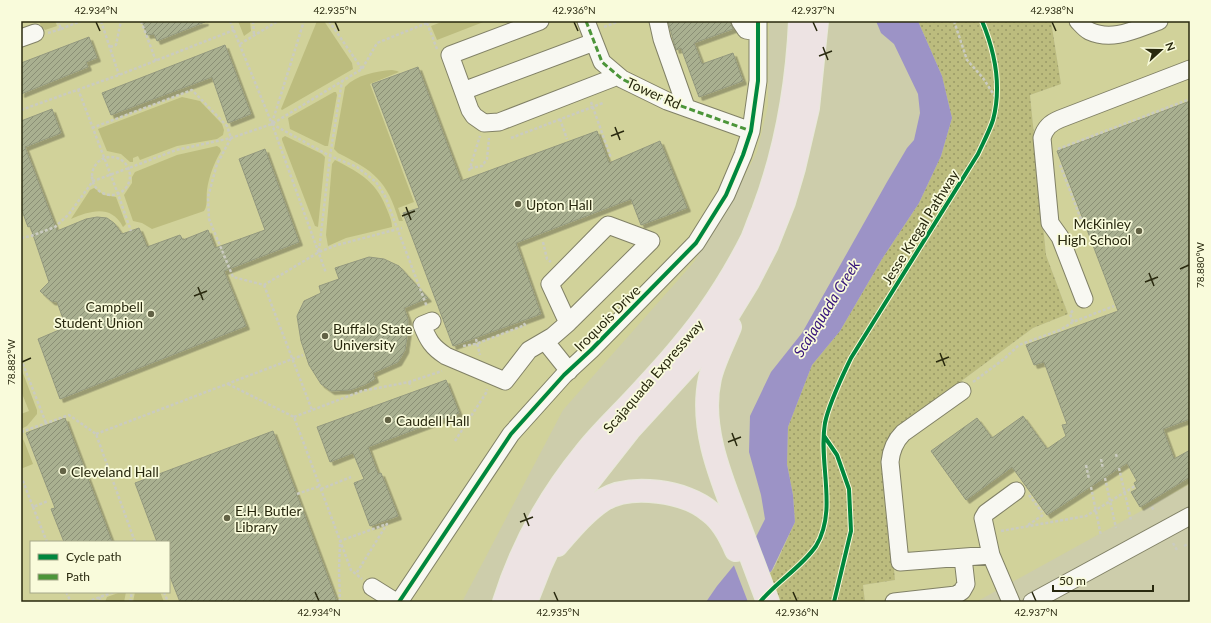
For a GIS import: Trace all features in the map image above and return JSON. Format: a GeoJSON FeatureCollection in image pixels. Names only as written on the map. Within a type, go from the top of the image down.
{"type":"FeatureCollection","features":[{"type":"Feature","properties":{"kind":"highway","name":"Scajaquada Expressway"},"geometry":{"type":"LineString","coordinates":[[504,602],[513,572],[529,538],[558,489],[585,452],[658,374],[706,315],[734,273],[752,238],[771,190],[782,149],[799,56],[800,21]]}},
{"type":"Feature","properties":{"kind":"highway","name":"Scajaquada Expressway"},"geometry":{"type":"LineString","coordinates":[[526,602],[540,564],[568,509],[629,430],[715,336],[748,282],[767,245],[784,202],[794,168],[808,108],[817,21]]}},
{"type":"Feature","properties":{"kind":"highway"},"geometry":{"type":"LineString","coordinates":[[748,282],[710,379],[708,424],[711,444],[725,489],[734,531],[755,602]]}},
{"type":"Feature","properties":{"kind":"highway"},"geometry":{"type":"LineString","coordinates":[[540,564],[587,513],[604,500],[628,491],[644,490],[663,492],[696,503],[710,512],[721,523],[734,531],[768,602]]}},
{"type":"Feature","properties":{"kind":"street"},"geometry":{"type":"LineString","coordinates":[[540,21],[450,55],[470,110],[474,116],[484,123],[491,123],[506,119],[618,76]]}},
{"type":"Feature","properties":{"kind":"street"},"geometry":{"type":"LineString","coordinates":[[658,21],[662,39],[686,108]]}},
{"type":"Feature","properties":{"kind":"street"},"geometry":{"type":"LineString","coordinates":[[740,21],[746,30],[758,26]]}},
{"type":"Feature","properties":{"kind":"street"},"geometry":{"type":"LineString","coordinates":[[1078,21],[1088,31],[1105,36],[1123,34],[1159,21]]}},
{"type":"Feature","properties":{"kind":"street","name":"Iroquois Drive"},"geometry":{"type":"LineString","coordinates":[[399,602],[510,434],[569,371],[696,243],[726,196],[751,131],[758,81],[758,26]]}},
{"type":"Feature","properties":{"kind":"street"},"geometry":{"type":"LineString","coordinates":[[463,91],[593,31]]}},
{"type":"Feature","properties":{"kind":"street","name":"Tower Rd"},"geometry":{"type":"LineString","coordinates":[[593,31],[602,62],[618,76],[634,86],[654,95],[751,131]]}},
{"type":"Feature","properties":{"kind":"street"},"geometry":{"type":"LineString","coordinates":[[1084,299],[1060,237],[1050,223],[1042,138],[1044,132],[1048,127],[1060,119],[1190,69]]}},
{"type":"Feature","properties":{"kind":"street"},"geometry":{"type":"LineString","coordinates":[[432,321],[422,325],[428,340],[441,353],[505,380],[530,350],[554,336],[568,323],[651,241],[608,225],[550,284],[568,323]]}},
{"type":"Feature","properties":{"kind":"street"},"geometry":{"type":"LineString","coordinates":[[545,341],[569,371]]}},
{"type":"Feature","properties":{"kind":"street"},"geometry":{"type":"LineString","coordinates":[[966,388],[903,433],[898,438],[893,450],[890,462],[900,562],[991,555]]}},
{"type":"Feature","properties":{"kind":"street"},"geometry":{"type":"LineString","coordinates":[[1011,602],[991,555],[983,518],[986,513],[1021,491]]}},
{"type":"Feature","properties":{"kind":"street"},"geometry":{"type":"LineString","coordinates":[[1032,602],[1189,518]]}},
{"type":"Feature","properties":{"kind":"street"},"geometry":{"type":"LineString","coordinates":[[894,602],[956,595],[962,591],[966,584],[963,558]]}},
{"type":"Feature","properties":{"kind":"street"},"geometry":{"type":"LineString","coordinates":[[372,586],[396,602]]}},
{"type":"Feature","properties":{"kind":"path"},"geometry":{"type":"LineString","coordinates":[[61,28],[81,21]]}},
{"type":"Feature","properties":{"kind":"path"},"geometry":{"type":"LineString","coordinates":[[101,21],[119,75]]}},
{"type":"Feature","properties":{"kind":"path"},"geometry":{"type":"LineString","coordinates":[[110,47],[116,45],[121,21]]}},
{"type":"Feature","properties":{"kind":"path"},"geometry":{"type":"LineString","coordinates":[[141,21],[156,60]]}},
{"type":"Feature","properties":{"kind":"path"},"geometry":{"type":"LineString","coordinates":[[230,21],[272,124],[326,273]]}},
{"type":"Feature","properties":{"kind":"path"},"geometry":{"type":"LineString","coordinates":[[253,21],[254,35]]}},
{"type":"Feature","properties":{"kind":"path"},"geometry":{"type":"LineString","coordinates":[[240,44],[278,21]]}},
{"type":"Feature","properties":{"kind":"path"},"geometry":{"type":"LineString","coordinates":[[272,124],[304,21]]}},
{"type":"Feature","properties":{"kind":"path"},"geometry":{"type":"LineString","coordinates":[[329,21],[362,69]]}},
{"type":"Feature","properties":{"kind":"path"},"geometry":{"type":"LineString","coordinates":[[21,238],[56,227],[69,214],[93,181],[176,150],[231,138],[272,124],[362,69],[377,42],[432,21]]}},
{"type":"Feature","properties":{"kind":"path"},"geometry":{"type":"LineString","coordinates":[[593,31],[620,21]]}},
{"type":"Feature","properties":{"kind":"path"},"geometry":{"type":"LineString","coordinates":[[954,21],[967,60],[983,78],[996,98]]}},
{"type":"Feature","properties":{"kind":"path"},"geometry":{"type":"LineString","coordinates":[[428,23],[438,49]]}},
{"type":"Feature","properties":{"kind":"path"},"geometry":{"type":"LineString","coordinates":[[21,110],[119,75],[234,30]]}},
{"type":"Feature","properties":{"kind":"path"},"geometry":{"type":"LineString","coordinates":[[319,252],[330,156],[342,81]]}},
{"type":"Feature","properties":{"kind":"path"},"geometry":{"type":"LineString","coordinates":[[995,105],[997,89]]}},
{"type":"Feature","properties":{"kind":"path"},"geometry":{"type":"LineString","coordinates":[[78,90],[131,231]]}},
{"type":"Feature","properties":{"kind":"path"},"geometry":{"type":"LineString","coordinates":[[92,128],[192,90],[227,126],[231,138],[217,164],[208,197],[209,219],[233,277],[264,285],[319,252],[337,245],[402,228]]}},
{"type":"Feature","properties":{"kind":"path"},"geometry":{"type":"LineString","coordinates":[[1055,150],[1190,99]]}},
{"type":"Feature","properties":{"kind":"path"},"geometry":{"type":"LineString","coordinates":[[511,138],[560,118],[603,103]]}},
{"type":"Feature","properties":{"kind":"path"},"geometry":{"type":"LineString","coordinates":[[592,106],[611,158]]}},
{"type":"Feature","properties":{"kind":"path"},"geometry":{"type":"LineString","coordinates":[[560,118],[567,139]]}},
{"type":"Feature","properties":{"kind":"path"},"geometry":{"type":"LineString","coordinates":[[272,124],[330,156],[357,168],[376,182],[385,196],[432,321]]}},
{"type":"Feature","properties":{"kind":"path"},"geometry":{"type":"LineString","coordinates":[[480,134],[470,170],[482,166],[488,159],[489,136]]}},
{"type":"Feature","properties":{"kind":"path"},"geometry":{"type":"LineString","coordinates":[[110,156],[121,159],[129,168],[130,180],[128,186],[118,194],[106,194],[95,186],[93,181],[93,170],[95,165],[104,158],[110,156]]}},
{"type":"Feature","properties":{"kind":"path"},"geometry":{"type":"LineString","coordinates":[[1060,164],[1084,227]]}},
{"type":"Feature","properties":{"kind":"path"},"geometry":{"type":"LineString","coordinates":[[543,242],[547,258]]}},
{"type":"Feature","properties":{"kind":"path"},"geometry":{"type":"LineString","coordinates":[[264,285],[312,410]]}},
{"type":"Feature","properties":{"kind":"path"},"geometry":{"type":"LineString","coordinates":[[966,388],[1004,359],[1019,345],[1060,330],[1073,322],[1114,306]]}},
{"type":"Feature","properties":{"kind":"path"},"geometry":{"type":"LineString","coordinates":[[1070,314],[1073,322]]}},
{"type":"Feature","properties":{"kind":"path"},"geometry":{"type":"LineString","coordinates":[[458,347],[489,339],[525,325],[523,322]]}},
{"type":"Feature","properties":{"kind":"path"},"geometry":{"type":"LineString","coordinates":[[487,334],[489,339]]}},
{"type":"Feature","properties":{"kind":"path"},"geometry":{"type":"LineString","coordinates":[[476,338],[481,361]]}},
{"type":"Feature","properties":{"kind":"path"},"geometry":{"type":"LineString","coordinates":[[96,434],[303,355]]}},
{"type":"Feature","properties":{"kind":"path"},"geometry":{"type":"LineString","coordinates":[[21,359],[46,423]]}},
{"type":"Feature","properties":{"kind":"path"},"geometry":{"type":"LineString","coordinates":[[294,417],[362,391],[409,382],[443,371]]}},
{"type":"Feature","properties":{"kind":"path"},"geometry":{"type":"LineString","coordinates":[[409,382],[411,387]]}},
{"type":"Feature","properties":{"kind":"path"},"geometry":{"type":"LineString","coordinates":[[455,441],[486,393],[487,383]]}},
{"type":"Feature","properties":{"kind":"path"},"geometry":{"type":"LineString","coordinates":[[228,384],[294,417],[340,541],[351,570],[357,575],[387,524],[340,541]]}},
{"type":"Feature","properties":{"kind":"path"},"geometry":{"type":"LineString","coordinates":[[21,432],[69,415],[96,434],[135,541]]}},
{"type":"Feature","properties":{"kind":"path"},"geometry":{"type":"LineString","coordinates":[[1116,454],[1117,458]]}},
{"type":"Feature","properties":{"kind":"path"},"geometry":{"type":"LineString","coordinates":[[1101,459],[1103,468]]}},
{"type":"Feature","properties":{"kind":"path"},"geometry":{"type":"LineString","coordinates":[[1086,464],[1089,479]]}},
{"type":"Feature","properties":{"kind":"path"},"geometry":{"type":"LineString","coordinates":[[1119,468],[1131,520]]}},
{"type":"Feature","properties":{"kind":"path"},"geometry":{"type":"LineString","coordinates":[[21,476],[47,541]]}},
{"type":"Feature","properties":{"kind":"path"},"geometry":{"type":"LineString","coordinates":[[297,494],[351,477]]}},
{"type":"Feature","properties":{"kind":"path"},"geometry":{"type":"LineString","coordinates":[[1105,478],[1116,528]]}},
{"type":"Feature","properties":{"kind":"path"},"geometry":{"type":"LineString","coordinates":[[996,532],[1086,516],[1135,486]]}},
{"type":"Feature","properties":{"kind":"path"},"geometry":{"type":"LineString","coordinates":[[1091,487],[1101,536]]}},
{"type":"Feature","properties":{"kind":"path"},"geometry":{"type":"LineString","coordinates":[[1021,491],[1042,514],[1026,526]]}},
{"type":"Feature","properties":{"kind":"path"},"geometry":{"type":"LineString","coordinates":[[33,507],[48,501]]}},
{"type":"Feature","properties":{"kind":"path"},"geometry":{"type":"LineString","coordinates":[[340,541],[340,602]]}},
{"type":"Feature","properties":{"kind":"path"},"geometry":{"type":"LineString","coordinates":[[1173,543],[1177,550]]}},
{"type":"Feature","properties":{"kind":"path"},"geometry":{"type":"LineString","coordinates":[[1184,546],[1188,544]]}},
{"type":"Feature","properties":{"kind":"path"},"geometry":{"type":"LineString","coordinates":[[87,602],[112,593]]}},
{"type":"Feature","properties":{"kind":"path"},"geometry":{"type":"LineString","coordinates":[[99,598],[101,602]]}},
{"type":"Feature","properties":{"kind":"shaded area","name":"Buffalo State University"},"geometry":{"type":"Polygon","coordinates":[[[21,21],[769,21],[768,106],[757,152],[740,185],[694,262],[563,410],[462,602],[21,602],[21,21]]]}},
{"type":"Feature","properties":{"kind":"shaded area"},"geometry":{"type":"Polygon","coordinates":[[[39,21],[55,21],[57,26],[45,30],[39,21]]]}},
{"type":"Feature","properties":{"kind":"shaded area"},"geometry":{"type":"Polygon","coordinates":[[[238,21],[250,21],[251,31],[244,36],[238,21]]]}},
{"type":"Feature","properties":{"kind":"shaded area"},"geometry":{"type":"Polygon","coordinates":[[[317,21],[324,21],[352,63],[353,69],[282,110],[281,109],[317,21]]]}},
{"type":"Feature","properties":{"kind":"shaded area"},"geometry":{"type":"Polygon","coordinates":[[[444,21],[486,21],[437,40],[431,26],[444,21]]]}},
{"type":"Feature","properties":{"kind":"shaded area"},"geometry":{"type":"Polygon","coordinates":[[[918,21],[1051,21],[1061,84],[1030,95],[1046,255],[1068,314],[1033,328],[894,431],[885,474],[895,580],[863,585],[865,602],[777,602],[768,576],[774,568],[795,522],[793,495],[787,464],[788,427],[812,365],[840,331],[882,259],[919,203],[941,156],[952,118],[942,76],[918,21]]]}},
{"type":"Feature","properties":{"kind":"shaded area","name":"McKinley High School"},"geometry":{"type":"Polygon","coordinates":[[[1051,21],[1190,21],[1190,484],[976,602],[865,602],[863,585],[895,580],[885,474],[894,431],[1033,328],[1068,314],[1046,255],[1030,95],[1061,84],[1051,21]]]}},
{"type":"Feature","properties":{"kind":"shaded area"},"geometry":{"type":"Polygon","coordinates":[[[392,70],[399,72],[370,84],[414,202],[398,208],[403,221],[399,221],[389,196],[378,178],[361,165],[338,153],[334,149],[345,87],[355,79],[367,74],[392,70]]]}},
{"type":"Feature","properties":{"kind":"shaded area"},"geometry":{"type":"Polygon","coordinates":[[[336,92],[337,95],[328,146],[325,146],[290,129],[288,118],[336,92]]]}},
{"type":"Feature","properties":{"kind":"shaded area"},"geometry":{"type":"Polygon","coordinates":[[[182,97],[200,101],[222,124],[224,130],[223,135],[217,139],[177,146],[140,160],[138,156],[133,158],[133,162],[130,162],[121,154],[107,151],[98,129],[182,97]]]}},
{"type":"Feature","properties":{"kind":"shaded area"},"geometry":{"type":"Polygon","coordinates":[[[285,136],[322,154],[325,157],[318,227],[315,226],[282,140],[285,136]]]}},
{"type":"Feature","properties":{"kind":"shaded area"},"geometry":{"type":"Polygon","coordinates":[[[217,146],[221,151],[210,175],[204,211],[152,229],[142,223],[133,221],[124,195],[132,183],[132,177],[135,172],[177,155],[217,146]]]}},
{"type":"Feature","properties":{"kind":"shaded area"},"geometry":{"type":"Polygon","coordinates":[[[335,160],[361,175],[374,186],[384,202],[392,223],[392,227],[346,238],[328,246],[326,235],[332,164],[335,160]]]}},
{"type":"Feature","properties":{"kind":"shaded area"},"geometry":{"type":"Polygon","coordinates":[[[94,188],[104,195],[116,197],[126,224],[123,227],[112,215],[100,211],[71,219],[90,190],[94,188]]]}},
{"type":"Feature","properties":{"kind":"shaded area"},"geometry":{"type":"Polygon","coordinates":[[[21,368],[37,410],[37,414],[27,426],[21,429],[21,414],[29,411],[21,391],[21,368]]]}},
{"type":"Feature","properties":{"kind":"shaded area"},"geometry":{"type":"Polygon","coordinates":[[[21,437],[33,464],[23,468],[21,467],[21,437]]]}},
{"type":"Feature","properties":{"kind":"shaded area"},"geometry":{"type":"Polygon","coordinates":[[[118,593],[126,593],[124,602],[105,602],[107,597],[118,593]]]}},
{"type":"Feature","properties":{"kind":"shaded area"},"geometry":{"type":"Polygon","coordinates":[[[135,593],[160,593],[164,602],[133,602],[135,593]]]}},
{"type":"Feature","properties":{"kind":"water","name":"Scajaquada Creek"},"geometry":{"type":"Polygon","coordinates":[[[876,21],[918,21],[942,76],[952,118],[941,156],[919,203],[882,259],[840,331],[812,365],[788,427],[787,464],[793,495],[795,522],[772,570],[746,602],[706,602],[717,586],[754,541],[765,519],[761,495],[749,452],[750,416],[771,372],[802,333],[887,182],[907,148],[914,140],[920,113],[918,94],[894,44],[881,33],[876,21]]]}},
{"type":"Feature","properties":{"kind":"pier"},"geometry":{"type":"Polygon","coordinates":[[[751,540],[767,580],[748,602],[733,563],[751,540]]]}},
{"type":"Feature","properties":{"kind":"building"},"geometry":{"type":"Polygon","coordinates":[[[142,21],[205,22],[157,41],[154,34],[147,35],[142,21]]]}},
{"type":"Feature","properties":{"kind":"building"},"geometry":{"type":"Polygon","coordinates":[[[668,21],[730,21],[733,29],[694,43],[702,64],[733,53],[743,81],[699,97],[681,48],[676,50],[668,21]]]}},
{"type":"Feature","properties":{"kind":"building"},"geometry":{"type":"Polygon","coordinates":[[[89,37],[97,58],[86,62],[88,67],[21,94],[21,63],[89,37]]]}},
{"type":"Feature","properties":{"kind":"building"},"geometry":{"type":"Polygon","coordinates":[[[225,45],[251,114],[228,123],[212,77],[111,115],[102,93],[225,45]]]}},
{"type":"Feature","properties":{"kind":"building","name":"Upton Hall"},"geometry":{"type":"Polygon","coordinates":[[[418,67],[461,181],[597,131],[609,163],[660,141],[687,208],[641,225],[631,199],[516,243],[541,314],[453,346],[403,213],[419,208],[372,84],[418,67]]]}},
{"type":"Feature","properties":{"kind":"building","name":"McKinley High School"},"geometry":{"type":"Polygon","coordinates":[[[1190,101],[1190,419],[1163,429],[1174,459],[1190,450],[1190,477],[1140,507],[1131,492],[1137,489],[1134,483],[1137,481],[1127,463],[1047,515],[1012,467],[966,500],[931,451],[977,418],[992,438],[1023,416],[1047,449],[1066,436],[1062,425],[1067,424],[1044,362],[1034,365],[1026,345],[1118,311],[1057,151],[1190,101]]]}},
{"type":"Feature","properties":{"kind":"building","name":"Campbell Student Union"},"geometry":{"type":"Polygon","coordinates":[[[52,109],[61,133],[25,147],[57,231],[86,219],[97,217],[107,218],[114,223],[122,234],[139,228],[147,247],[180,235],[183,240],[208,230],[215,248],[265,230],[239,159],[265,149],[299,242],[224,271],[246,326],[60,399],[38,339],[66,327],[57,302],[51,301],[40,291],[49,282],[30,226],[28,227],[21,208],[21,121],[52,109]]]}},
{"type":"Feature","properties":{"kind":"building"},"geometry":{"type":"Polygon","coordinates":[[[369,257],[384,259],[399,266],[428,298],[404,308],[408,319],[408,330],[405,350],[398,362],[373,373],[375,379],[364,385],[350,390],[331,391],[321,384],[309,365],[301,341],[297,316],[304,301],[321,293],[319,286],[339,279],[335,268],[369,257]]]}},
{"type":"Feature","properties":{"kind":"building","name":"Caudell Hall"},"geometry":{"type":"Polygon","coordinates":[[[446,380],[459,413],[368,447],[378,474],[381,473],[398,516],[370,526],[354,483],[364,479],[353,453],[330,462],[317,427],[446,380]]]}},
{"type":"Feature","properties":{"kind":"building","name":"Cleveland Hall"},"geometry":{"type":"Polygon","coordinates":[[[65,418],[112,541],[64,541],[51,509],[55,508],[26,433],[65,418]]]}},
{"type":"Feature","properties":{"kind":"building","name":"E.H. Butler Library"},"geometry":{"type":"Polygon","coordinates":[[[273,431],[337,602],[180,602],[170,577],[170,541],[157,541],[135,483],[273,431]]]}},
{"type":"Feature","properties":{"kind":"marked path"},"geometry":{"type":"LineString","coordinates":[[586,21],[602,62],[622,79],[667,101],[751,131]]}},
{"type":"Feature","properties":{"kind":"cycle path"},"geometry":{"type":"LineString","coordinates":[[399,602],[511,434],[564,375],[591,350],[696,243],[726,195],[743,155],[751,131],[758,81],[758,21]]}},
{"type":"Feature","properties":{"kind":"cycle path","name":"Jesse Kregal Pathway"},"geometry":{"type":"LineString","coordinates":[[760,602],[803,561],[816,546],[826,517],[827,502],[824,454],[825,423],[829,407],[836,390],[851,358],[978,154],[993,120],[997,95],[996,69],[994,57],[982,21]]}},
{"type":"Feature","properties":{"kind":"cycle path"},"geometry":{"type":"LineString","coordinates":[[824,436],[837,455],[849,489],[851,531],[834,602]]}},
{"type":"Feature","properties":{"kind":"place","name":"Upton Hall"},"geometry":{"type":"Point","coordinates":[518,204]}},
{"type":"Feature","properties":{"kind":"place","name":"McKinley High School"},"geometry":{"type":"Point","coordinates":[1139,231]}},
{"type":"Feature","properties":{"kind":"place","name":"Campbell Student Union"},"geometry":{"type":"Point","coordinates":[151,314]}},
{"type":"Feature","properties":{"kind":"place","name":"Buffalo State University"},"geometry":{"type":"Point","coordinates":[325,336]}},
{"type":"Feature","properties":{"kind":"place","name":"Caudell Hall"},"geometry":{"type":"Point","coordinates":[388,420]}},
{"type":"Feature","properties":{"kind":"place","name":"Cleveland Hall"},"geometry":{"type":"Point","coordinates":[63,471]}},
{"type":"Feature","properties":{"kind":"place","name":"E.H. Butler Library"},"geometry":{"type":"Point","coordinates":[227,518]}}]}
